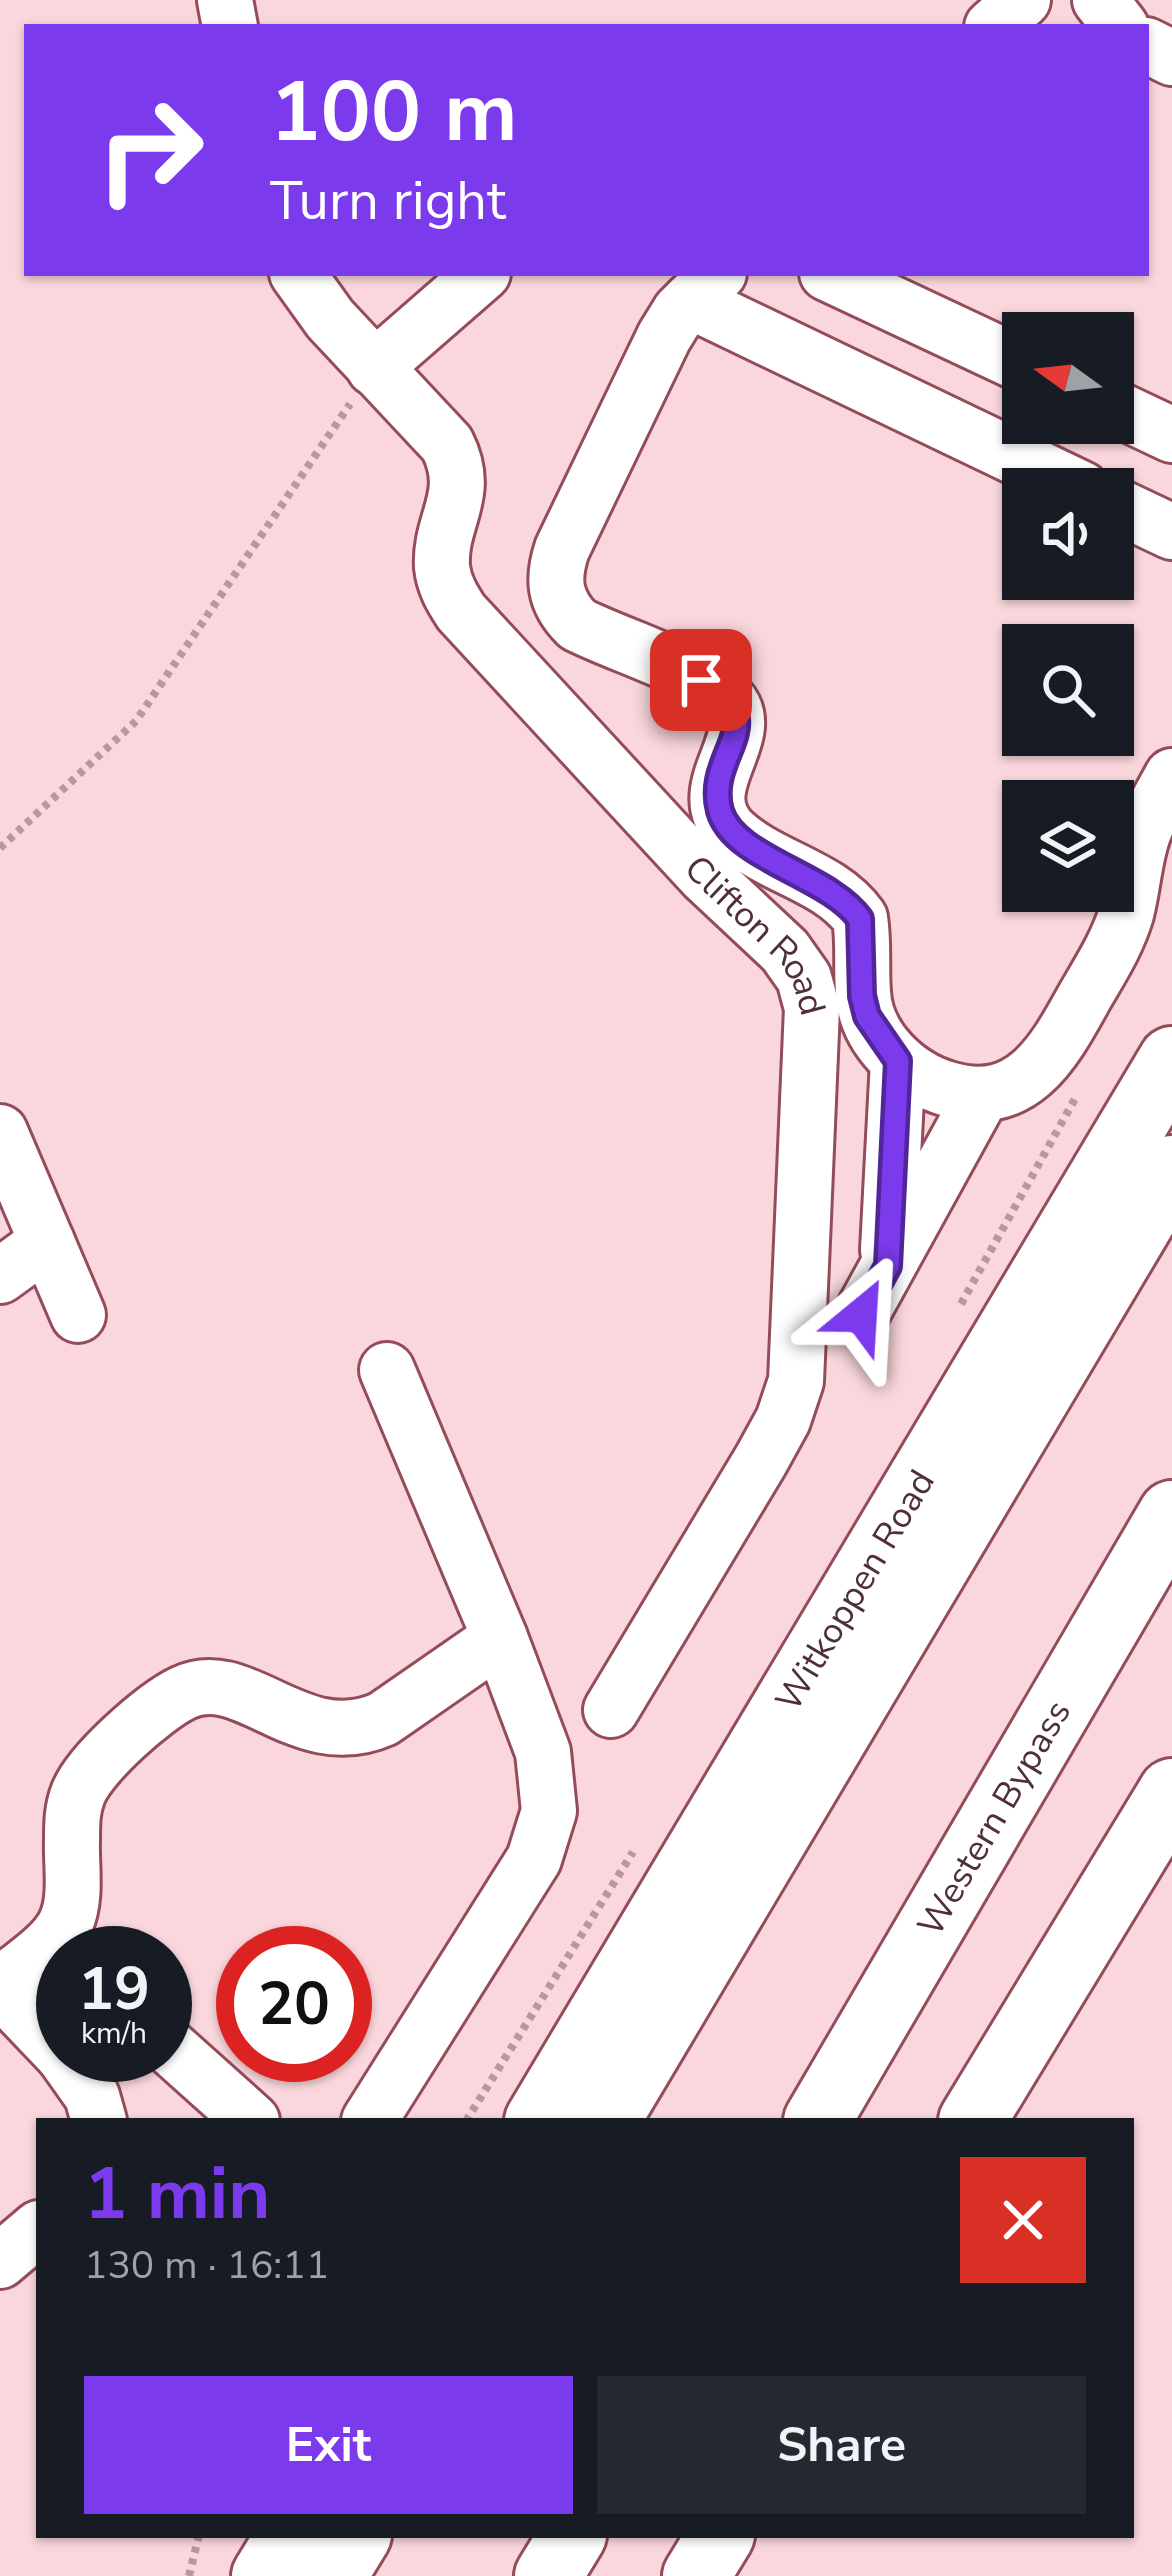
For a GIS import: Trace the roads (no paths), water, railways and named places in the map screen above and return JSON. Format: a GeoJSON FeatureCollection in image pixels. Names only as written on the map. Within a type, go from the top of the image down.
{"type":"FeatureCollection","features":[{"type":"Feature","properties":{"kind":"main road","name":"Witkoppen Road"},"geometry":{"type":"LineString","coordinates":[[540,2118],[1172,1060]]}},
{"type":"Feature","properties":{"kind":"main road","name":"Witkoppen Road"},"geometry":{"type":"LineString","coordinates":[[607,2118],[1172,1169]]}},
{"type":"Feature","properties":{"kind":"main road","name":"Western Bypass"},"geometry":{"type":"LineString","coordinates":[[819,2118],[1172,1514]]}},
{"type":"Feature","properties":{"kind":"main road"},"geometry":{"type":"LineString","coordinates":[[974,2118],[1172,1792]]}},
{"type":"Feature","properties":{"kind":"main road"},"geometry":{"type":"LineString","coordinates":[[266,2576],[288,2538]]}},
{"type":"Feature","properties":{"kind":"main road"},"geometry":{"type":"LineString","coordinates":[[333,2576],[356,2538]]}},
{"type":"Feature","properties":{"kind":"main road"},"geometry":{"type":"LineString","coordinates":[[548,2576],[571,2538]]}},
{"type":"Feature","properties":{"kind":"main road"},"geometry":{"type":"LineString","coordinates":[[696,2576],[719,2538]]}},
{"type":"Feature","properties":{"kind":"street"},"geometry":{"type":"LineString","coordinates":[[995,24],[1023,0]]}},
{"type":"Feature","properties":{"kind":"street"},"geometry":{"type":"LineString","coordinates":[[1100,0],[1119,24]]}},
{"type":"Feature","properties":{"kind":"street","name":"Clifton Road"},"geometry":{"type":"LineString","coordinates":[[300,276],[330,319],[447,444],[454,458],[459,479],[457,504],[442,565],[460,612],[704,875],[784,951],[804,978],[812,1008],[796,1381],[783,1420],[761,1460],[611,1711]]}},
{"type":"Feature","properties":{"kind":"street"},"geometry":{"type":"LineString","coordinates":[[374,368],[480,276]]}},
{"type":"Feature","properties":{"kind":"street"},"geometry":{"type":"LineString","coordinates":[[833,276],[1002,355]]}},
{"type":"Feature","properties":{"kind":"street"},"geometry":{"type":"LineString","coordinates":[[1043,468],[705,287],[664,337],[562,549],[555,571],[556,590],[564,610],[578,624],[701,680],[731,703],[739,723],[717,786],[720,813],[730,830],[832,891],[860,919],[867,1016],[898,1061],[923,1081],[982,1095],[1004,1090],[1029,1077],[1062,1037],[1116,941],[1141,839],[1172,776]]}},
{"type":"Feature","properties":{"kind":"street"},"geometry":{"type":"LineString","coordinates":[[1134,417],[1172,435]]}},
{"type":"Feature","properties":{"kind":"street"},"geometry":{"type":"LineString","coordinates":[[1134,514],[1172,532]]}},
{"type":"Feature","properties":{"kind":"street"},"geometry":{"type":"LineString","coordinates":[[888,1266],[898,1061]]}},
{"type":"Feature","properties":{"kind":"street"},"geometry":{"type":"LineString","coordinates":[[861,1315],[982,1095]]}},
{"type":"Feature","properties":{"kind":"street"},"geometry":{"type":"LineString","coordinates":[[0,1132],[77,1315]]}},
{"type":"Feature","properties":{"kind":"street"},"geometry":{"type":"LineString","coordinates":[[0,1276],[47,1242]]}},
{"type":"Feature","properties":{"kind":"street"},"geometry":{"type":"LineString","coordinates":[[371,2118],[534,1859],[544,1836],[550,1783],[544,1752],[500,1638],[387,1370]]}},
{"type":"Feature","properties":{"kind":"street"},"geometry":{"type":"LineString","coordinates":[[36,2021],[0,1987],[65,1923],[78,1792],[106,1757],[166,1703],[186,1691],[223,1688],[314,1724],[339,1731],[362,1729],[500,1638]]}},
{"type":"Feature","properties":{"kind":"street"},"geometry":{"type":"LineString","coordinates":[[192,2067],[249,2118]]}},
{"type":"Feature","properties":{"kind":"street"},"geometry":{"type":"LineString","coordinates":[[83,2082],[98,2118]]}},
{"type":"Feature","properties":{"kind":"street"},"geometry":{"type":"LineString","coordinates":[[0,2261],[36,2231]]}}]}
